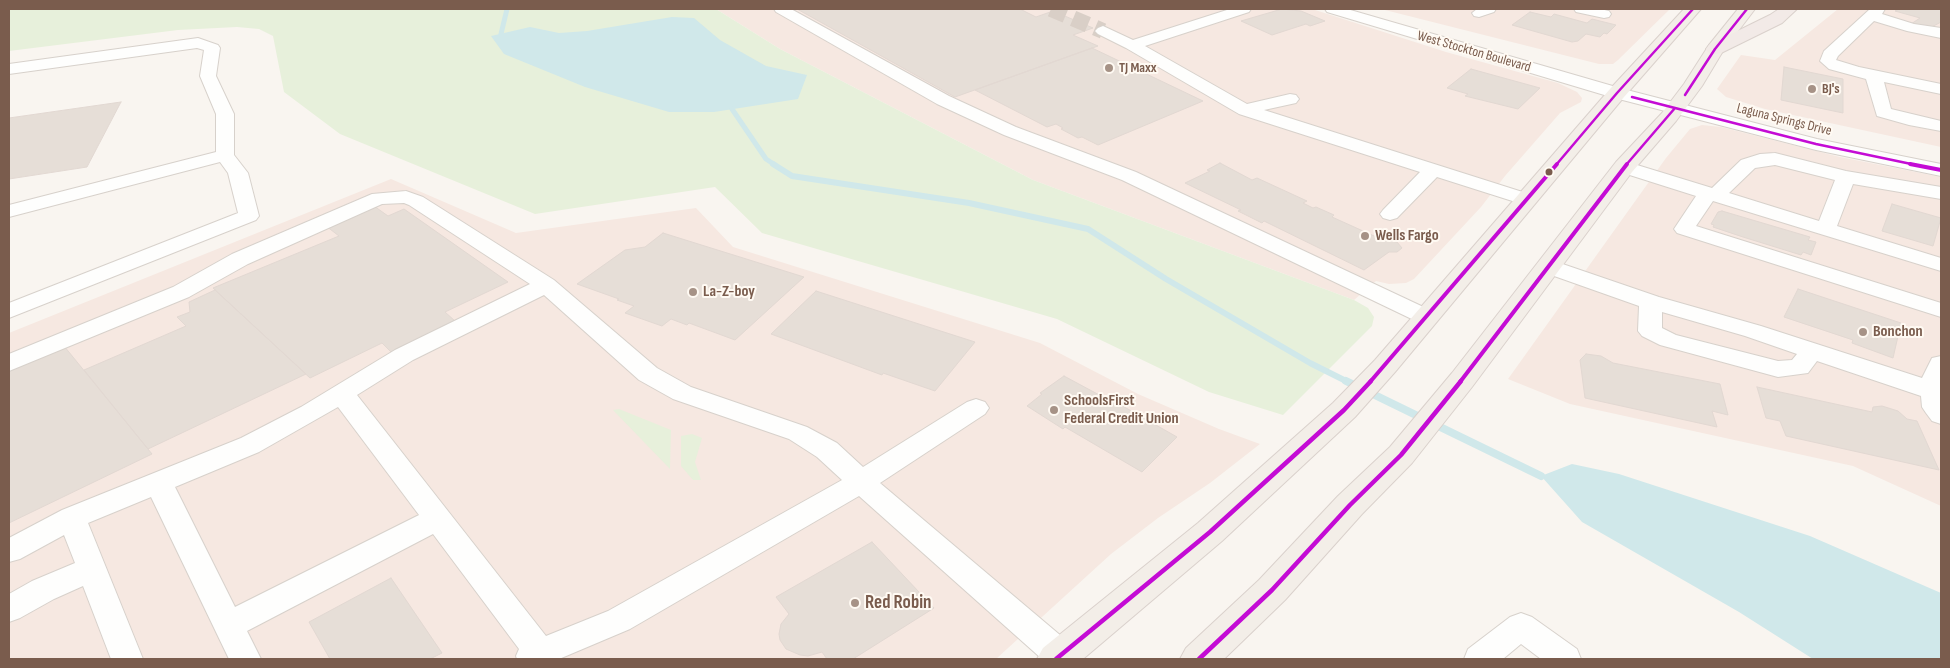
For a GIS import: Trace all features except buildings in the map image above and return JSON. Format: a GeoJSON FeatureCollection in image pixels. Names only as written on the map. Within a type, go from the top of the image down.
{"type":"FeatureCollection","features":[{"type":"Feature","properties":{"kind":"highway"},"geometry":{"type":"LineString","coordinates":[[1715,49],[1776,19],[1789,9]]}},
{"type":"Feature","properties":{"kind":"main road"},"geometry":{"type":"LineString","coordinates":[[1060,658],[1204,538],[1344,410],[1385,366],[1525,200],[1614,80],[1692,9]]}},
{"type":"Feature","properties":{"kind":"main road"},"geometry":{"type":"LineString","coordinates":[[1199,659],[1272,590],[1350,505],[1400,456],[1441,407],[1624,167],[1680,102],[1715,49],[1746,9]]}},
{"type":"Feature","properties":{"kind":"street"},"geometry":{"type":"LineString","coordinates":[[781,9],[943,100],[1010,131],[1129,176],[1426,317]]}},
{"type":"Feature","properties":{"kind":"street"},"geometry":{"type":"LineString","coordinates":[[1132,45],[1244,9]]}},
{"type":"Feature","properties":{"kind":"street","name":"West Stockton Boulevard"},"geometry":{"type":"LineString","coordinates":[[1332,9],[1614,80]]}},
{"type":"Feature","properties":{"kind":"street","name":"West Stockton Boulevard"},"geometry":{"type":"LineString","coordinates":[[1364,9],[1614,80]]}},
{"type":"Feature","properties":{"kind":"street"},"geometry":{"type":"LineString","coordinates":[[1581,9],[1604,14]]}},
{"type":"Feature","properties":{"kind":"street"},"geometry":{"type":"LineString","coordinates":[[1941,33],[1912,28],[1874,12],[1830,54],[1828,61],[1835,66],[1874,76],[1941,89]]}},
{"type":"Feature","properties":{"kind":"street"},"geometry":{"type":"LineString","coordinates":[[1103,31],[1132,45],[1246,110],[1525,200]]}},
{"type":"Feature","properties":{"kind":"street"},"geometry":{"type":"LineString","coordinates":[[9,69],[198,43],[212,48],[208,76],[225,114],[225,156],[238,173],[249,216],[9,311]]}},
{"type":"Feature","properties":{"kind":"street"},"geometry":{"type":"LineString","coordinates":[[1874,76],[1883,112],[1909,120],[1941,126]]}},
{"type":"Feature","properties":{"kind":"street","name":"Laguna Springs Drive"},"geometry":{"type":"LineString","coordinates":[[1614,80],[1816,144],[1941,170]]}},
{"type":"Feature","properties":{"kind":"street"},"geometry":{"type":"LineString","coordinates":[[1227,117],[1246,110],[1290,99]]}},
{"type":"Feature","properties":{"kind":"street","name":"Laguna Springs Drive"},"geometry":{"type":"LineString","coordinates":[[1680,102],[1764,116],[1941,154]]}},
{"type":"Feature","properties":{"kind":"street"},"geometry":{"type":"LineString","coordinates":[[9,211],[225,156]]}},
{"type":"Feature","properties":{"kind":"street"},"geometry":{"type":"LineString","coordinates":[[1941,193],[1846,177],[1775,159],[1760,160],[1748,164],[1712,194],[1684,229],[1941,310]]}},
{"type":"Feature","properties":{"kind":"street"},"geometry":{"type":"LineString","coordinates":[[1624,167],[1941,265]]}},
{"type":"Feature","properties":{"kind":"street"},"geometry":{"type":"LineString","coordinates":[[1390,214],[1433,170]]}},
{"type":"Feature","properties":{"kind":"street"},"geometry":{"type":"LineString","coordinates":[[1826,229],[1846,177]]}},
{"type":"Feature","properties":{"kind":"street"},"geometry":{"type":"LineString","coordinates":[[9,194],[34,196],[38,203]]}},
{"type":"Feature","properties":{"kind":"street"},"geometry":{"type":"LineString","coordinates":[[9,363],[181,292],[240,259],[379,198],[406,197],[416,201],[546,285],[648,374],[682,393],[798,433],[827,450],[1060,658]]}},
{"type":"Feature","properties":{"kind":"street"},"geometry":{"type":"LineString","coordinates":[[1548,266],[1651,302],[1753,331],[1934,392]]}},
{"type":"Feature","properties":{"kind":"street"},"geometry":{"type":"LineString","coordinates":[[9,551],[72,518],[159,484],[250,445],[295,422],[404,355],[546,285]]}},
{"type":"Feature","properties":{"kind":"street"},"geometry":{"type":"LineString","coordinates":[[1651,302],[1650,331],[1668,340],[1778,369],[1799,366],[1812,351]]}},
{"type":"Feature","properties":{"kind":"street"},"geometry":{"type":"LineString","coordinates":[[1941,364],[1933,382],[1935,407],[1941,415]]}},
{"type":"Feature","properties":{"kind":"street"},"geometry":{"type":"LineString","coordinates":[[342,394],[438,518],[532,657],[619,620],[861,482],[976,408]]}},
{"type":"Feature","properties":{"kind":"street"},"geometry":{"type":"LineString","coordinates":[[159,484],[245,659]]}},
{"type":"Feature","properties":{"kind":"street"},"geometry":{"type":"LineString","coordinates":[[72,518],[127,659]]}},
{"type":"Feature","properties":{"kind":"street"},"geometry":{"type":"LineString","coordinates":[[228,626],[438,518]]}},
{"type":"Feature","properties":{"kind":"street"},"geometry":{"type":"LineString","coordinates":[[9,609],[43,590],[92,569]]}},
{"type":"Feature","properties":{"kind":"street"},"geometry":{"type":"LineString","coordinates":[[1480,659],[1521,626],[1565,659]]}},
{"type":"Feature","properties":{"kind":"shaded area"},"geometry":{"type":"Polygon","coordinates":[[[716,9],[1312,9],[1446,52],[1558,83],[1577,92],[1582,98],[1581,102],[1560,113],[1505,176],[1481,207],[1414,279],[1406,283],[1389,284],[1376,281],[1354,300],[1033,180],[780,49],[716,9]]]}},
{"type":"Feature","properties":{"kind":"shaded area"},"geometry":{"type":"Polygon","coordinates":[[[1381,9],[1670,9],[1613,64],[1599,64],[1381,9]]]}},
{"type":"Feature","properties":{"kind":"shaded area"},"geometry":{"type":"Polygon","coordinates":[[[1838,9],[1941,9],[1941,147],[1765,109],[1726,97],[1717,89],[1741,55],[1775,60],[1838,9]]]}},
{"type":"Feature","properties":{"kind":"shaded area"},"geometry":{"type":"Polygon","coordinates":[[[1702,125],[1721,127],[1840,157],[1941,177],[1941,506],[1853,466],[1570,404],[1508,379],[1666,158],[1690,129],[1702,125]]]}},
{"type":"Feature","properties":{"kind":"shaded area"},"geometry":{"type":"Polygon","coordinates":[[[391,179],[516,233],[696,208],[733,247],[1040,343],[1138,394],[1219,429],[1260,444],[1210,483],[1158,518],[1111,554],[996,659],[9,659],[9,333],[391,179]]]}},
{"type":"Feature","properties":{"kind":"green space"},"geometry":{"type":"Polygon","coordinates":[[[9,9],[716,9],[780,49],[1033,180],[1354,300],[1368,308],[1374,317],[1372,326],[1283,415],[1209,392],[1057,319],[762,233],[715,187],[535,214],[340,134],[284,92],[273,36],[259,29],[237,27],[178,30],[9,51],[9,9]]]}},
{"type":"Feature","properties":{"kind":"green space"},"geometry":{"type":"Polygon","coordinates":[[[619,409],[671,430],[670,469],[613,410],[619,409]]]}},
{"type":"Feature","properties":{"kind":"green space"},"geometry":{"type":"Polygon","coordinates":[[[692,434],[702,438],[695,462],[701,480],[693,480],[681,466],[681,436],[692,434]]]}},
{"type":"Feature","properties":{"kind":"water"},"geometry":{"type":"Polygon","coordinates":[[[672,17],[694,18],[720,40],[766,66],[807,75],[798,99],[714,112],[669,112],[585,87],[504,54],[491,36],[530,27],[559,33],[587,31],[672,17]]]}},
{"type":"Feature","properties":{"kind":"water"},"geometry":{"type":"Polygon","coordinates":[[[1572,464],[1619,474],[1810,536],[1941,593],[1941,659],[1813,659],[1739,612],[1582,522],[1541,476],[1572,464]]]}},
{"type":"Feature","properties":{"kind":"waterway"},"geometry":{"type":"LineString","coordinates":[[501,34],[507,9]]}},
{"type":"Feature","properties":{"kind":"waterway"},"geometry":{"type":"LineString","coordinates":[[732,109],[766,159],[775,165]]}},
{"type":"Feature","properties":{"kind":"waterway"},"geometry":{"type":"LineString","coordinates":[[773,164],[792,176],[969,203],[1088,229],[1166,279],[1310,363],[1346,381]]}},
{"type":"Feature","properties":{"kind":"waterway"},"geometry":{"type":"LineString","coordinates":[[1346,381],[1424,419]]}},
{"type":"Feature","properties":{"kind":"waterway"},"geometry":{"type":"LineString","coordinates":[[1434,424],[1541,476]]}},
{"type":"Feature","properties":{"kind":"tunnel"},"geometry":{"type":"LineString","coordinates":[[1051,9],[1103,31]]}},
{"type":"Feature","properties":{"kind":"transit line"},"geometry":{"type":"LineString","coordinates":[[1056,659],[1210,532],[1344,410],[1385,366],[1617,93],[1693,9]]}},
{"type":"Feature","properties":{"kind":"transit line"},"geometry":{"type":"LineString","coordinates":[[1685,95],[1715,49],[1747,9]]}},
{"type":"Feature","properties":{"kind":"transit line"},"geometry":{"type":"LineString","coordinates":[[1632,97],[1816,144],[1941,170]]}},
{"type":"Feature","properties":{"kind":"transit line"},"geometry":{"type":"LineString","coordinates":[[1199,659],[1272,590],[1350,505],[1401,455],[1462,380],[1624,167],[1675,108]]}},
{"type":"Feature","properties":{"kind":"place","name":"TJ Maxx"},"geometry":{"type":"Point","coordinates":[1109,68]}},
{"type":"Feature","properties":{"kind":"place","name":"BJ's"},"geometry":{"type":"Point","coordinates":[1812,89]}},
{"type":"Feature","properties":{"kind":"place","name":"Wells Fargo"},"geometry":{"type":"Point","coordinates":[1365,236]}},
{"type":"Feature","properties":{"kind":"place","name":"La-Z-boy"},"geometry":{"type":"Point","coordinates":[693,292]}},
{"type":"Feature","properties":{"kind":"place","name":"Bonchon"},"geometry":{"type":"Point","coordinates":[1863,332]}},
{"type":"Feature","properties":{"kind":"place","name":"SchoolsFirst Federal Credit Union"},"geometry":{"type":"Point","coordinates":[1054,410]}},
{"type":"Feature","properties":{"kind":"place","name":"Red Robin"},"geometry":{"type":"Point","coordinates":[855,603]}}]}
